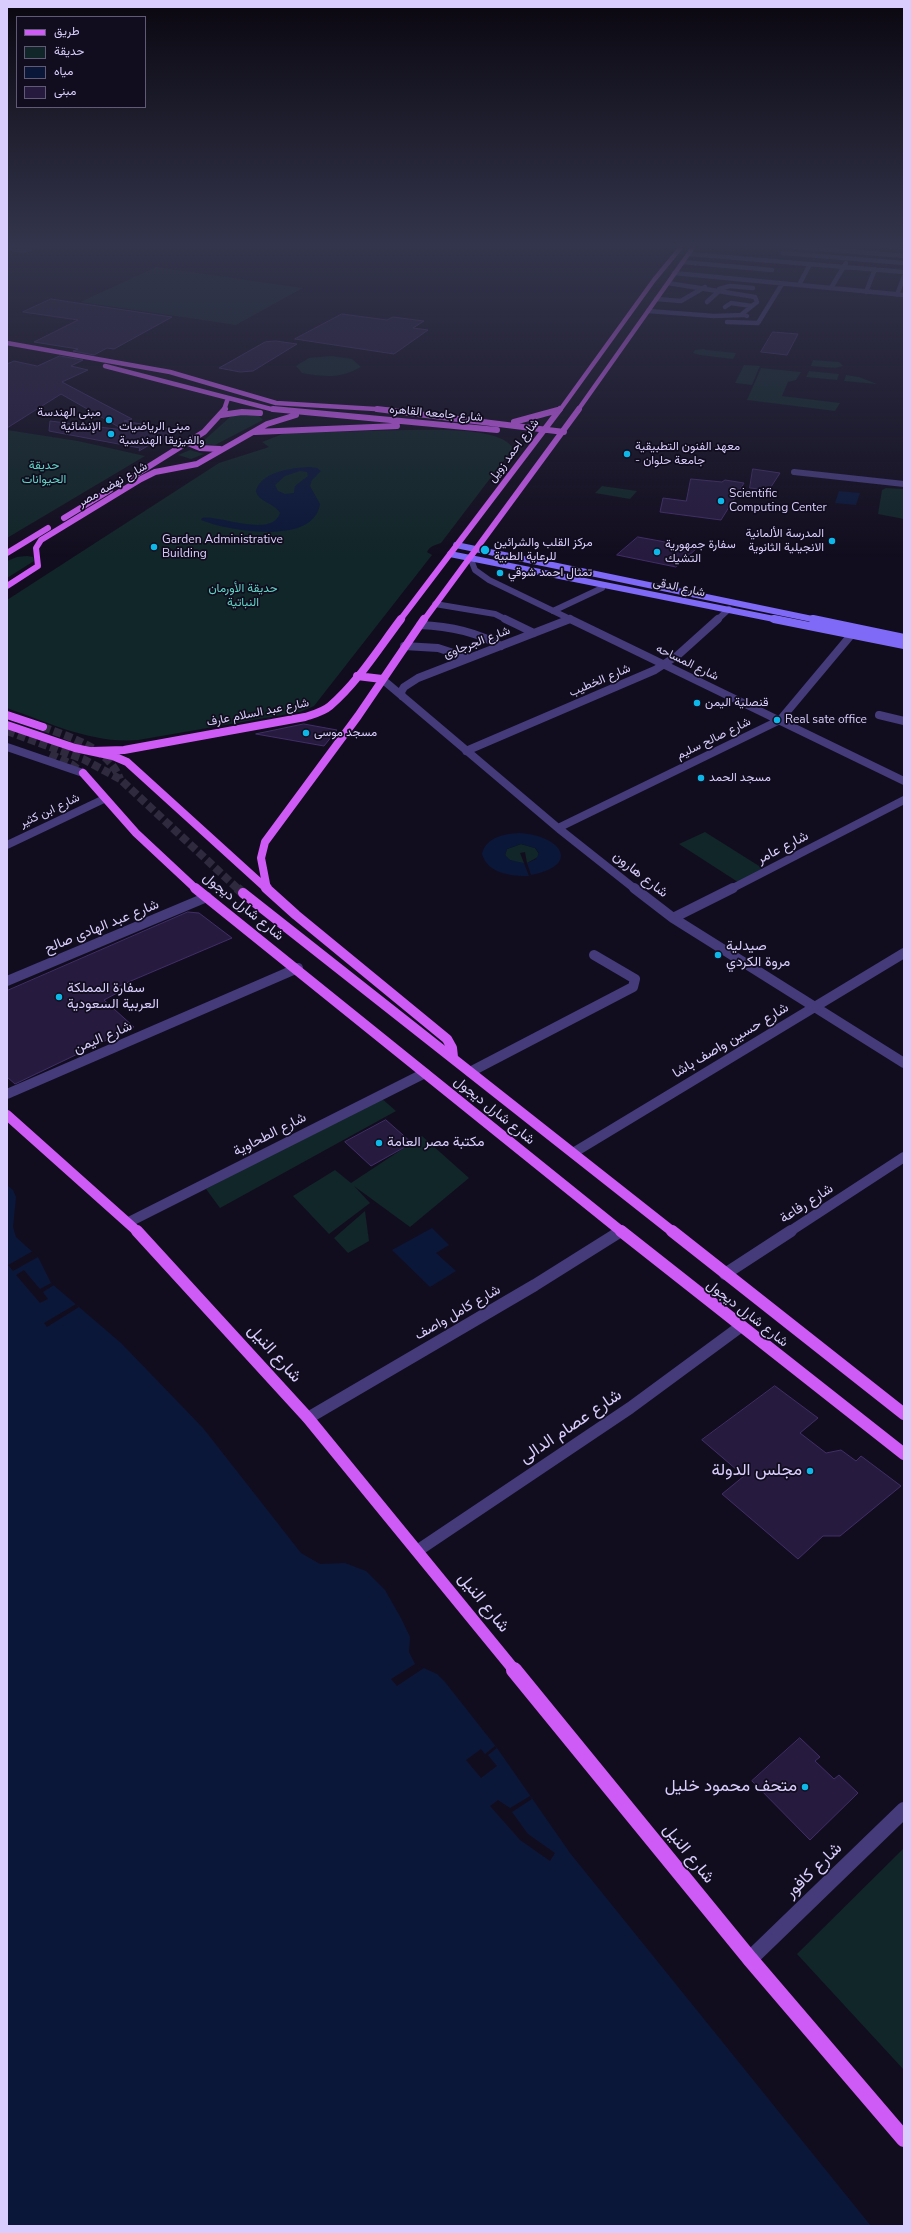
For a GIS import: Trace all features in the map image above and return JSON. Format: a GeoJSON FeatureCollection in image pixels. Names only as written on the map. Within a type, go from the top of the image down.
{"type":"FeatureCollection","features":[{"type":"Feature","properties":{"kind":"main road","name":"شارع جامعه القاهره"},"geometry":{"type":"LineString","coordinates":[[14,350],[119,369],[259,407],[302,413],[444,425],[547,436]]}},
{"type":"Feature","properties":{"kind":"main road","name":"شارع جامعه القاهره"},"geometry":{"type":"LineString","coordinates":[[48,350],[170,372],[276,403],[391,410],[564,432]]}},
{"type":"Feature","properties":{"kind":"main road","name":"شارع احمد زويل"},"geometry":{"type":"LineString","coordinates":[[450,554],[540,436],[602,350]]}},
{"type":"Feature","properties":{"kind":"main road","name":"شارع احمد زويل"},"geometry":{"type":"LineString","coordinates":[[470,557],[564,432],[620,350]]}},
{"type":"Feature","properties":{"kind":"main road","name":"شارع نهضه مصر"},"geometry":{"type":"LineString","coordinates":[[7,553],[188,443],[226,410],[228,398]]}},
{"type":"Feature","properties":{"kind":"main road"},"geometry":{"type":"LineString","coordinates":[[565,400],[584,402]]}},
{"type":"Feature","properties":{"kind":"main road"},"geometry":{"type":"LineString","coordinates":[[383,420],[392,415],[391,410]]}},
{"type":"Feature","properties":{"kind":"main road"},"geometry":{"type":"LineString","coordinates":[[501,424],[532,419],[558,410]]}},
{"type":"Feature","properties":{"kind":"main road"},"geometry":{"type":"LineString","coordinates":[[221,415],[242,412],[258,412],[268,417],[267,424]]}},
{"type":"Feature","properties":{"kind":"main road","name":"شارع نهضه مصر"},"geometry":{"type":"LineString","coordinates":[[10,585],[38,566],[36,548],[41,540],[147,476],[197,464],[220,449],[267,424],[302,413]]}},
{"type":"Feature","properties":{"kind":"main road"},"geometry":{"type":"LineString","coordinates":[[251,432],[444,425]]}},
{"type":"Feature","properties":{"kind":"main road"},"geometry":{"type":"LineString","coordinates":[[553,437],[559,438]]}},
{"type":"Feature","properties":{"kind":"main road"},"geometry":{"type":"LineString","coordinates":[[188,443],[200,448],[220,449]]}},
{"type":"Feature","properties":{"kind":"main road","name":"شارع الدقى"},"geometry":{"type":"LineString","coordinates":[[456,545],[904,638]]}},
{"type":"Feature","properties":{"kind":"main road","name":"شارع الدقى"},"geometry":{"type":"LineString","coordinates":[[450,554],[904,645]]}},
{"type":"Feature","properties":{"kind":"main road","name":"شارع عبد السلام عارف"},"geometry":{"type":"LineString","coordinates":[[92,751],[124,750],[312,715],[330,706],[357,676],[450,554]]}},
{"type":"Feature","properties":{"kind":"main road"},"geometry":{"type":"LineString","coordinates":[[267,889],[261,858],[265,842],[358,716],[404,646],[470,557]]}},
{"type":"Feature","properties":{"kind":"main road"},"geometry":{"type":"LineString","coordinates":[[7,576],[12,580],[10,585]]}},
{"type":"Feature","properties":{"kind":"main road"},"geometry":{"type":"LineString","coordinates":[[357,676],[382,679]]}},
{"type":"Feature","properties":{"kind":"main road"},"geometry":{"type":"LineString","coordinates":[[7,715],[42,727]]}},
{"type":"Feature","properties":{"kind":"main road","name":"شارع شارل ديجول"},"geometry":{"type":"LineString","coordinates":[[7,725],[68,746],[113,756],[127,762],[267,889],[447,1039],[452,1048],[452,1057]]}},
{"type":"Feature","properties":{"kind":"main road","name":"شارع شارل ديجول"},"geometry":{"type":"LineString","coordinates":[[83,773],[104,799],[170,866],[207,897],[298,968],[425,1073],[740,1327],[904,1454]]}},
{"type":"Feature","properties":{"kind":"main road","name":"شارع شارل ديجول"},"geometry":{"type":"LineString","coordinates":[[243,893],[904,1414]]}},
{"type":"Feature","properties":{"kind":"main road","name":"شارع النيل"},"geometry":{"type":"LineString","coordinates":[[7,1115],[129,1222],[308,1418],[750,1959],[904,2139]]}},
{"type":"Feature","properties":{"kind":"street"},"geometry":{"type":"LineString","coordinates":[[794,472],[904,484]]}},
{"type":"Feature","properties":{"kind":"street","name":"شارع المساحه"},"geometry":{"type":"LineString","coordinates":[[470,557],[473,567],[484,577],[904,780]]}},
{"type":"Feature","properties":{"kind":"street"},"geometry":{"type":"LineString","coordinates":[[553,611],[602,588]]}},
{"type":"Feature","properties":{"kind":"street"},"geometry":{"type":"LineString","coordinates":[[435,604],[495,614],[534,633]]}},
{"type":"Feature","properties":{"kind":"street","name":"شارع الخطيب"},"geometry":{"type":"LineString","coordinates":[[466,751],[665,665],[729,609]]}},
{"type":"Feature","properties":{"kind":"street","name":"شارع الجرجاوى"},"geometry":{"type":"LineString","coordinates":[[402,696],[401,692],[410,682],[570,619]]}},
{"type":"Feature","properties":{"kind":"street"},"geometry":{"type":"LineString","coordinates":[[420,625],[457,628],[484,636],[501,646]]}},
{"type":"Feature","properties":{"kind":"street","name":"شارع صالح سليم"},"geometry":{"type":"LineString","coordinates":[[558,828],[780,720],[852,634]]}},
{"type":"Feature","properties":{"kind":"street"},"geometry":{"type":"LineString","coordinates":[[404,646],[424,645],[446,649],[469,658]]}},
{"type":"Feature","properties":{"kind":"street","name":"شارع هارون"},"geometry":{"type":"LineString","coordinates":[[382,679],[558,828],[674,918],[816,1006],[904,1063]]}},
{"type":"Feature","properties":{"kind":"street"},"geometry":{"type":"LineString","coordinates":[[879,715],[904,721]]}},
{"type":"Feature","properties":{"kind":"street"},"geometry":{"type":"LineString","coordinates":[[7,747],[83,773]]}},
{"type":"Feature","properties":{"kind":"street","name":"شارع ابن كثير"},"geometry":{"type":"LineString","coordinates":[[7,845],[104,799]]}},
{"type":"Feature","properties":{"kind":"street","name":"شارع عامر"},"geometry":{"type":"LineString","coordinates":[[674,918],[904,800]]}},
{"type":"Feature","properties":{"kind":"street","name":"شارع عبد الهادى صالح"},"geometry":{"type":"LineString","coordinates":[[7,981],[207,897]]}},
{"type":"Feature","properties":{"kind":"street","name":"شارع حسين واصف باشا"},"geometry":{"type":"LineString","coordinates":[[573,1153],[904,953]]}},
{"type":"Feature","properties":{"kind":"street"},"geometry":{"type":"LineString","coordinates":[[470,1072],[633,987],[635,979],[594,955]]}},
{"type":"Feature","properties":{"kind":"street","name":"شارع اليمن"},"geometry":{"type":"LineString","coordinates":[[7,1094],[298,968]]}},
{"type":"Feature","properties":{"kind":"street","name":"شارع الطحاوية"},"geometry":{"type":"LineString","coordinates":[[129,1222],[425,1073]]}},
{"type":"Feature","properties":{"kind":"street","name":"شارع رفاعة"},"geometry":{"type":"LineString","coordinates":[[725,1274],[904,1157]]}},
{"type":"Feature","properties":{"kind":"street","name":"شارع كامل واصف"},"geometry":{"type":"LineString","coordinates":[[308,1418],[535,1285],[621,1231]]}},
{"type":"Feature","properties":{"kind":"street","name":"شارع عصام الدالى"},"geometry":{"type":"LineString","coordinates":[[418,1551],[630,1408],[740,1327]]}},
{"type":"Feature","properties":{"kind":"street","name":"شارع كافور"},"geometry":{"type":"LineString","coordinates":[[750,1959],[904,1810]]}},
{"type":"Feature","properties":{"kind":"green space"},"geometry":{"type":"Polygon","coordinates":[[[695,350],[708,350],[736,353],[733,359],[693,353],[695,350]]]}},
{"type":"Feature","properties":{"kind":"green space"},"geometry":{"type":"Polygon","coordinates":[[[332,356],[352,359],[361,367],[346,374],[325,376],[302,373],[296,366],[309,358],[332,356]]]}},
{"type":"Feature","properties":{"kind":"green space"},"geometry":{"type":"Polygon","coordinates":[[[813,360],[839,362],[843,366],[835,368],[811,366],[813,360]]]}},
{"type":"Feature","properties":{"kind":"green space"},"geometry":{"type":"Polygon","coordinates":[[[744,365],[760,366],[752,385],[735,383],[744,365]]]}},
{"type":"Feature","properties":{"kind":"green space"},"geometry":{"type":"Polygon","coordinates":[[[761,368],[801,372],[796,380],[788,382],[782,396],[840,403],[835,411],[747,400],[761,368]]]}},
{"type":"Feature","properties":{"kind":"green space"},"geometry":{"type":"Polygon","coordinates":[[[809,371],[839,374],[837,380],[806,377],[809,371]]]}},
{"type":"Feature","properties":{"kind":"green space"},"geometry":{"type":"Polygon","coordinates":[[[846,375],[859,377],[877,384],[844,381],[846,375]]]}},
{"type":"Feature","properties":{"kind":"green space"},"geometry":{"type":"Polygon","coordinates":[[[238,414],[258,415],[263,420],[215,445],[200,444],[230,417],[238,414]]]}},
{"type":"Feature","properties":{"kind":"green space","name":"حديقة الحيوانات"},"geometry":{"type":"Polygon","coordinates":[[[7,430],[78,441],[145,456],[7,538],[7,430]]]}},
{"type":"Feature","properties":{"kind":"green space","name":"حديقة الأورمان النباتية"},"geometry":{"type":"Polygon","coordinates":[[[446,430],[479,433],[493,436],[505,441],[512,447],[511,451],[441,543],[428,550],[427,552],[432,555],[314,706],[300,712],[138,740],[104,739],[88,736],[55,726],[7,708],[7,600],[219,463],[269,447],[262,442],[285,433],[446,430]]]}},
{"type":"Feature","properties":{"kind":"green space"},"geometry":{"type":"Polygon","coordinates":[[[190,450],[204,454],[191,459],[178,455],[190,450]]]}},
{"type":"Feature","properties":{"kind":"green space"},"geometry":{"type":"Polygon","coordinates":[[[602,486],[637,491],[630,499],[595,493],[602,486]]]}},
{"type":"Feature","properties":{"kind":"green space"},"geometry":{"type":"Polygon","coordinates":[[[886,488],[904,489],[904,519],[878,514],[882,490],[886,488]]]}},
{"type":"Feature","properties":{"kind":"green space"},"geometry":{"type":"Polygon","coordinates":[[[17,557],[33,557],[34,561],[7,578],[7,561],[17,557]]]}},
{"type":"Feature","properties":{"kind":"green space"},"geometry":{"type":"Polygon","coordinates":[[[705,832],[767,871],[741,884],[679,844],[705,832]]]}},
{"type":"Feature","properties":{"kind":"green space"},"geometry":{"type":"Polygon","coordinates":[[[521,844],[535,848],[539,854],[538,857],[527,863],[525,852],[520,853],[524,863],[519,863],[513,862],[505,855],[507,849],[521,844]]]}},
{"type":"Feature","properties":{"kind":"green space"},"geometry":{"type":"Polygon","coordinates":[[[380,1097],[396,1111],[220,1208],[206,1189],[380,1097]]]}},
{"type":"Feature","properties":{"kind":"green space"},"geometry":{"type":"Polygon","coordinates":[[[422,1136],[469,1178],[410,1227],[354,1186],[370,1203],[329,1234],[293,1196],[335,1170],[351,1183],[422,1136]]]}},
{"type":"Feature","properties":{"kind":"green space"},"geometry":{"type":"Polygon","coordinates":[[[365,1211],[369,1241],[348,1253],[334,1238],[365,1211]]]}},
{"type":"Feature","properties":{"kind":"green space"},"geometry":{"type":"Polygon","coordinates":[[[904,1848],[904,2070],[797,1954],[904,1848]]]}},
{"type":"Feature","properties":{"kind":"water"},"geometry":{"type":"Polygon","coordinates":[[[302,467],[317,468],[321,471],[312,480],[310,486],[320,504],[314,517],[303,526],[287,530],[268,532],[249,531],[230,528],[201,520],[202,518],[209,518],[256,525],[267,524],[275,521],[280,513],[257,495],[256,491],[259,484],[264,479],[278,472],[302,467]],[[300,471],[285,476],[275,485],[278,491],[285,494],[294,493],[295,486],[308,476],[307,472],[300,471]]]}},
{"type":"Feature","properties":{"kind":"water"},"geometry":{"type":"Polygon","coordinates":[[[839,491],[860,493],[856,505],[835,503],[839,491]]]}},
{"type":"Feature","properties":{"kind":"water"},"geometry":{"type":"Polygon","coordinates":[[[519,833],[545,839],[555,845],[560,851],[561,858],[557,864],[547,870],[531,875],[527,863],[536,859],[539,853],[535,848],[521,844],[507,849],[505,855],[510,860],[524,863],[529,876],[508,874],[495,870],[489,866],[482,854],[487,844],[496,838],[507,834],[519,833]]]}},
{"type":"Feature","properties":{"kind":"water"},"geometry":{"type":"Polygon","coordinates":[[[7,1185],[13,1190],[16,1197],[13,1227],[16,1237],[38,1257],[51,1283],[121,1343],[203,1428],[301,1553],[320,1564],[345,1563],[366,1571],[385,1590],[410,1637],[409,1652],[415,1664],[437,1674],[445,1682],[497,1748],[570,1853],[871,2226],[7,2226],[7,1185]]]}},
{"type":"Feature","properties":{"kind":"water"},"geometry":{"type":"Polygon","coordinates":[[[432,1228],[449,1245],[436,1253],[456,1271],[430,1287],[392,1250],[432,1228]]]}},
{"type":"Feature","properties":{"kind":"pier"},"geometry":{"type":"Polygon","coordinates":[[[33,1251],[38,1257],[13,1271],[8,1265],[33,1251]]]}},
{"type":"Feature","properties":{"kind":"pier"},"geometry":{"type":"Polygon","coordinates":[[[24,1270],[40,1289],[51,1283],[54,1285],[43,1292],[48,1299],[40,1303],[16,1275],[24,1270]]]}},
{"type":"Feature","properties":{"kind":"pier"},"geometry":{"type":"Polygon","coordinates":[[[76,1304],[79,1307],[47,1327],[44,1323],[76,1304]]]}},
{"type":"Feature","properties":{"kind":"pier"},"geometry":{"type":"Polygon","coordinates":[[[415,1664],[424,1668],[397,1686],[391,1679],[415,1664]]]}},
{"type":"Feature","properties":{"kind":"pier"},"geometry":{"type":"Polygon","coordinates":[[[495,1746],[497,1748],[488,1755],[497,1766],[481,1778],[466,1760],[481,1749],[485,1754],[495,1746]]]}},
{"type":"Feature","properties":{"kind":"pier"},"geometry":{"type":"Polygon","coordinates":[[[530,1796],[532,1799],[512,1812],[528,1834],[555,1853],[550,1861],[520,1840],[490,1806],[498,1800],[510,1808],[530,1796]]]}},
{"type":"Feature","properties":{"kind":"building"},"geometry":{"type":"Polygon","coordinates":[[[75,350],[103,350],[94,355],[73,351],[75,350]]]}},
{"type":"Feature","properties":{"kind":"building"},"geometry":{"type":"Polygon","coordinates":[[[250,350],[287,350],[253,371],[240,372],[219,368],[250,350]]]}},
{"type":"Feature","properties":{"kind":"building"},"geometry":{"type":"Polygon","coordinates":[[[369,350],[399,350],[394,354],[369,350]]]}},
{"type":"Feature","properties":{"kind":"building"},"geometry":{"type":"Polygon","coordinates":[[[762,350],[790,350],[787,355],[761,352],[762,350]]]}},
{"type":"Feature","properties":{"kind":"building"},"geometry":{"type":"Polygon","coordinates":[[[60,356],[83,360],[71,366],[88,370],[62,382],[132,419],[124,421],[175,430],[139,451],[140,448],[49,431],[50,421],[124,430],[61,394],[7,428],[7,364],[14,361],[37,366],[60,356]]]}},
{"type":"Feature","properties":{"kind":"building"},"geometry":{"type":"Polygon","coordinates":[[[753,469],[780,473],[769,490],[750,488],[753,469]]]}},
{"type":"Feature","properties":{"kind":"building","name":"Scientific Computing Center"},"geometry":{"type":"Polygon","coordinates":[[[691,479],[722,482],[725,480],[744,483],[721,520],[660,512],[663,498],[686,501],[691,479]]]}},
{"type":"Feature","properties":{"kind":"building","name":"سفارة جمهورية التشيك"},"geometry":{"type":"Polygon","coordinates":[[[638,537],[696,549],[676,567],[617,555],[638,537]]]}},
{"type":"Feature","properties":{"kind":"building","name":"مسجد موسى"},"geometry":{"type":"Polygon","coordinates":[[[304,724],[337,730],[324,746],[256,734],[304,724]]]}},
{"type":"Feature","properties":{"kind":"building","name":"سفارة المملكة العربية السعودية"},"geometry":{"type":"Polygon","coordinates":[[[188,912],[199,913],[232,938],[112,989],[117,993],[104,1000],[134,1027],[15,1084],[7,1077],[7,991],[188,912]]]}},
{"type":"Feature","properties":{"kind":"building","name":"مكتبة مصر العامة"},"geometry":{"type":"Polygon","coordinates":[[[386,1120],[412,1143],[371,1166],[345,1142],[386,1120]]]}},
{"type":"Feature","properties":{"kind":"building","name":"مجلس الدولة"},"geometry":{"type":"Polygon","coordinates":[[[775,1386],[818,1418],[800,1433],[826,1453],[841,1450],[856,1461],[861,1456],[901,1486],[840,1536],[823,1536],[798,1559],[722,1494],[744,1476],[702,1440],[775,1386]]]}},
{"type":"Feature","properties":{"kind":"building","name":"متحف محمود خليل"},"geometry":{"type":"Polygon","coordinates":[[[800,1738],[820,1757],[815,1761],[834,1779],[839,1775],[858,1793],[810,1840],[752,1781],[800,1738]]]}},
{"type":"Feature","properties":{"kind":"tunnel"},"geometry":{"type":"LineString","coordinates":[[43,727],[77,740],[98,752],[107,759],[120,779]]}},
{"type":"Feature","properties":{"kind":"tunnel"},"geometry":{"type":"LineString","coordinates":[[7,731],[83,759],[120,779]]}},
{"type":"Feature","properties":{"kind":"tunnel"},"geometry":{"type":"LineString","coordinates":[[50,754],[71,764],[83,773]]}},
{"type":"Feature","properties":{"kind":"tunnel"},"geometry":{"type":"LineString","coordinates":[[120,779],[238,889]]}},
{"type":"Feature","properties":{"kind":"tunnel"},"geometry":{"type":"LineString","coordinates":[[237,888],[243,893]]}},
{"type":"Feature","properties":{"kind":"place","name":"مبنى الهندسة الإنشائية"},"geometry":{"type":"Point","coordinates":[109,420]}},
{"type":"Feature","properties":{"kind":"place","name":"مبنى الرياضيات والفيزيقا الهندسية"},"geometry":{"type":"Point","coordinates":[111,434]}},
{"type":"Feature","properties":{"kind":"place","name":"معهد الفنون التطبيقية - جامعة حلوان"},"geometry":{"type":"Point","coordinates":[627,454]}},
{"type":"Feature","properties":{"kind":"place","name":"Scientific Computing Center"},"geometry":{"type":"Point","coordinates":[721,501]}},
{"type":"Feature","properties":{"kind":"place","name":"المدرسة الألمانية الانجيلية الثانوية"},"geometry":{"type":"Point","coordinates":[832,541]}},
{"type":"Feature","properties":{"kind":"place","name":"Garden Administrative Building"},"geometry":{"type":"Point","coordinates":[154,547]}},
{"type":"Feature","properties":{"kind":"place","name":"مركز القلب والشرائين للرعاية الطبية"},"geometry":{"type":"Point","coordinates":[485,550]}},
{"type":"Feature","properties":{"kind":"place","name":"سفارة جمهورية التشيك"},"geometry":{"type":"Point","coordinates":[657,552]}},
{"type":"Feature","properties":{"kind":"place","name":"تمثال احمد شوقي"},"geometry":{"type":"Point","coordinates":[500,573]}},
{"type":"Feature","properties":{"kind":"place","name":"قنصلية اليمن"},"geometry":{"type":"Point","coordinates":[697,703]}},
{"type":"Feature","properties":{"kind":"place","name":"Real sate office"},"geometry":{"type":"Point","coordinates":[777,720]}},
{"type":"Feature","properties":{"kind":"place","name":"مسجد موسى"},"geometry":{"type":"Point","coordinates":[306,733]}},
{"type":"Feature","properties":{"kind":"place","name":"مسجد الحمد"},"geometry":{"type":"Point","coordinates":[701,778]}},
{"type":"Feature","properties":{"kind":"place","name":"صيدلية مروة الكردي"},"geometry":{"type":"Point","coordinates":[718,955]}},
{"type":"Feature","properties":{"kind":"place","name":"سفارة المملكة العربية السعودية"},"geometry":{"type":"Point","coordinates":[59,997]}},
{"type":"Feature","properties":{"kind":"place","name":"مكتبة مصر العامة"},"geometry":{"type":"Point","coordinates":[379,1143]}},
{"type":"Feature","properties":{"kind":"place","name":"مجلس الدولة"},"geometry":{"type":"Point","coordinates":[810,1471]}},
{"type":"Feature","properties":{"kind":"place","name":"متحف محمود خليل"},"geometry":{"type":"Point","coordinates":[805,1787]}}]}
